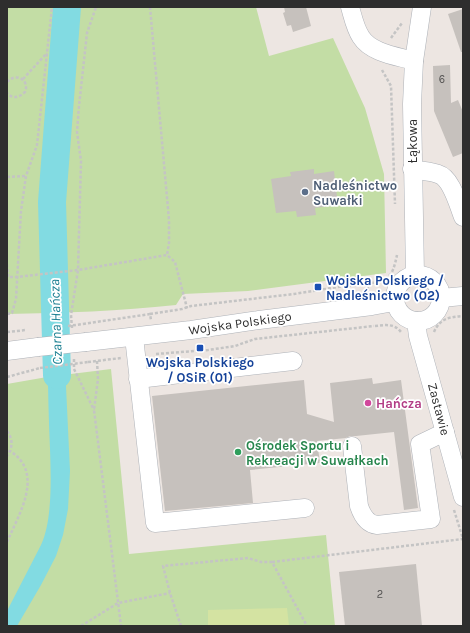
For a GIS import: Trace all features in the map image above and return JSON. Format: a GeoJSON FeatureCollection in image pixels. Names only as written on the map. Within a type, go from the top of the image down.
{"type":"FeatureCollection","features":[{"type":"Feature","properties":{"kind":"street"},"geometry":{"type":"LineString","coordinates":[[350,7],[361,37],[371,47],[381,52],[414,61]]}},
{"type":"Feature","properties":{"kind":"street","name":"Łąkowa"},"geometry":{"type":"LineString","coordinates":[[415,275],[412,104],[414,61],[422,7]]}},
{"type":"Feature","properties":{"kind":"street"},"geometry":{"type":"LineString","coordinates":[[412,169],[439,174],[447,180],[463,217]]}},
{"type":"Feature","properties":{"kind":"street"},"geometry":{"type":"LineString","coordinates":[[415,275],[425,275],[437,284],[441,298],[440,306],[436,312],[431,317],[424,320],[417,328],[402,315],[397,308],[394,302],[394,293],[403,279],[415,275]]}},
{"type":"Feature","properties":{"kind":"street"},"geometry":{"type":"LineString","coordinates":[[441,298],[463,296]]}},
{"type":"Feature","properties":{"kind":"street","name":"Wojska Polskiego"},"geometry":{"type":"LineString","coordinates":[[7,351],[38,347],[80,348],[134,337],[394,302]]}},
{"type":"Feature","properties":{"kind":"street","name":"Zastawie"},"geometry":{"type":"LineString","coordinates":[[417,328],[463,497]]}},
{"type":"Feature","properties":{"kind":"street"},"geometry":{"type":"LineString","coordinates":[[134,337],[155,523],[305,508]]}},
{"type":"Feature","properties":{"kind":"street"},"geometry":{"type":"LineString","coordinates":[[138,379],[293,361]]}},
{"type":"Feature","properties":{"kind":"street"},"geometry":{"type":"LineString","coordinates":[[352,446],[359,506],[361,513],[368,522],[377,525],[431,519],[420,444],[445,432]]}},
{"type":"Feature","properties":{"kind":"path"},"geometry":{"type":"LineString","coordinates":[[7,314],[12,313],[16,299],[21,211],[26,176],[37,145],[52,7]]}},
{"type":"Feature","properties":{"kind":"path"},"geometry":{"type":"LineString","coordinates":[[72,330],[71,315],[78,270],[81,161],[77,132],[87,34],[96,7]]}},
{"type":"Feature","properties":{"kind":"path"},"geometry":{"type":"LineString","coordinates":[[150,7],[169,220],[169,243],[167,255]]}},
{"type":"Feature","properties":{"kind":"path"},"geometry":{"type":"LineString","coordinates":[[396,205],[391,86],[378,62],[386,41],[392,38],[402,24],[403,18]]}},
{"type":"Feature","properties":{"kind":"path"},"geometry":{"type":"LineString","coordinates":[[23,80],[47,53]]}},
{"type":"Feature","properties":{"kind":"path"},"geometry":{"type":"LineString","coordinates":[[7,82],[14,77],[23,80],[26,86],[24,92],[19,97],[16,98],[8,95]]}},
{"type":"Feature","properties":{"kind":"path"},"geometry":{"type":"LineString","coordinates":[[7,177],[26,176]]}},
{"type":"Feature","properties":{"kind":"path"},"geometry":{"type":"LineString","coordinates":[[7,264],[8,277],[17,277],[73,271],[167,255]]}},
{"type":"Feature","properties":{"kind":"path"},"geometry":{"type":"LineString","coordinates":[[167,255],[175,262],[187,308]]}},
{"type":"Feature","properties":{"kind":"path"},"geometry":{"type":"LineString","coordinates":[[150,314],[367,284]]}},
{"type":"Feature","properties":{"kind":"path"},"geometry":{"type":"LineString","coordinates":[[417,328],[434,335],[439,323],[448,318],[463,316]]}},
{"type":"Feature","properties":{"kind":"path"},"geometry":{"type":"LineString","coordinates":[[156,354],[208,350],[235,346],[255,340],[374,326]]}},
{"type":"Feature","properties":{"kind":"path"},"geometry":{"type":"LineString","coordinates":[[7,332],[28,330]]}},
{"type":"Feature","properties":{"kind":"path"},"geometry":{"type":"LineString","coordinates":[[80,348],[74,369],[94,410]]}},
{"type":"Feature","properties":{"kind":"path"},"geometry":{"type":"LineString","coordinates":[[7,377],[40,368],[97,361],[98,379],[94,410],[121,626]]}},
{"type":"Feature","properties":{"kind":"path"},"geometry":{"type":"LineString","coordinates":[[7,430],[11,438],[12,445],[7,456]]}},
{"type":"Feature","properties":{"kind":"path"},"geometry":{"type":"LineString","coordinates":[[7,542],[25,498],[28,482],[24,464],[18,456],[10,451]]}},
{"type":"Feature","properties":{"kind":"path"},"geometry":{"type":"LineString","coordinates":[[181,626],[163,566],[248,558],[261,562],[272,562],[463,539]]}},
{"type":"Feature","properties":{"kind":"path"},"geometry":{"type":"LineString","coordinates":[[272,562],[307,626]]}},
{"type":"Feature","properties":{"kind":"path"},"geometry":{"type":"LineString","coordinates":[[81,626],[118,603],[170,593]]}},
{"type":"Feature","properties":{"kind":"green space"},"geometry":{"type":"Polygon","coordinates":[[[7,7],[256,7],[269,56],[333,38],[365,108],[384,174],[386,273],[248,291],[183,294],[176,305],[134,309],[7,314],[7,7]]]}},
{"type":"Feature","properties":{"kind":"green space"},"geometry":{"type":"Polygon","coordinates":[[[111,369],[129,554],[326,535],[335,626],[7,626],[7,384],[47,377],[111,369]]]}},
{"type":"Feature","properties":{"kind":"green space"},"geometry":{"type":"Polygon","coordinates":[[[287,608],[289,626],[208,626],[208,610],[287,608]]]}},
{"type":"Feature","properties":{"kind":"water"},"geometry":{"type":"Polygon","coordinates":[[[64,344],[70,471],[68,509],[63,535],[56,556],[17,626],[7,626],[7,611],[41,545],[45,533],[51,486],[47,346],[64,344]]]}},
{"type":"Feature","properties":{"kind":"building"},"geometry":{"type":"Polygon","coordinates":[[[284,7],[306,7],[311,26],[293,32],[291,25],[287,26],[283,13],[285,12],[284,7]]]}},
{"type":"Feature","properties":{"kind":"building"},"geometry":{"type":"Polygon","coordinates":[[[463,9],[463,52],[461,52],[448,14],[463,9]]]}},
{"type":"Feature","properties":{"kind":"building"},"geometry":{"type":"Polygon","coordinates":[[[450,65],[451,103],[458,100],[463,112],[463,153],[453,157],[434,111],[433,66],[450,65]]]}},
{"type":"Feature","properties":{"kind":"building","name":"Nadleśnictwo Suwałki"},"geometry":{"type":"Polygon","coordinates":[[[314,169],[314,174],[334,171],[338,205],[315,208],[316,215],[297,217],[296,211],[276,213],[271,179],[291,176],[290,172],[314,169]]]}},
{"type":"Feature","properties":{"kind":"building","name":"Ośrodek Sportu i Rekreacji w Suwałkach"},"geometry":{"type":"Polygon","coordinates":[[[372,378],[373,384],[401,380],[418,508],[404,510],[394,432],[317,441],[320,463],[250,470],[253,503],[165,511],[152,396],[304,380],[307,414],[334,422],[330,383],[372,378]]]}},
{"type":"Feature","properties":{"kind":"building"},"geometry":{"type":"Polygon","coordinates":[[[416,564],[422,626],[345,626],[339,572],[416,564]]]}},
{"type":"Feature","properties":{"kind":"waterway","name":"Czarna Hańcza"},"geometry":{"type":"LineString","coordinates":[[57,375],[52,202],[67,7]]}},
{"type":"Feature","properties":{"kind":"place","name":"Nadleśnictwo Suwałki"},"geometry":{"type":"Point","coordinates":[305,192]}},
{"type":"Feature","properties":{"kind":"place","name":"Wojska Polskiego / Nadleśnictwo (02)"},"geometry":{"type":"Point","coordinates":[318,287]}},
{"type":"Feature","properties":{"kind":"place","name":"Wojska Polskiego / OSiR (01)"},"geometry":{"type":"Point","coordinates":[200,348]}},
{"type":"Feature","properties":{"kind":"place","name":"Hańcza"},"geometry":{"type":"Point","coordinates":[368,403]}},
{"type":"Feature","properties":{"kind":"place","name":"Ośrodek Sportu i Rekreacji w Suwałkach"},"geometry":{"type":"Point","coordinates":[238,452]}}]}
